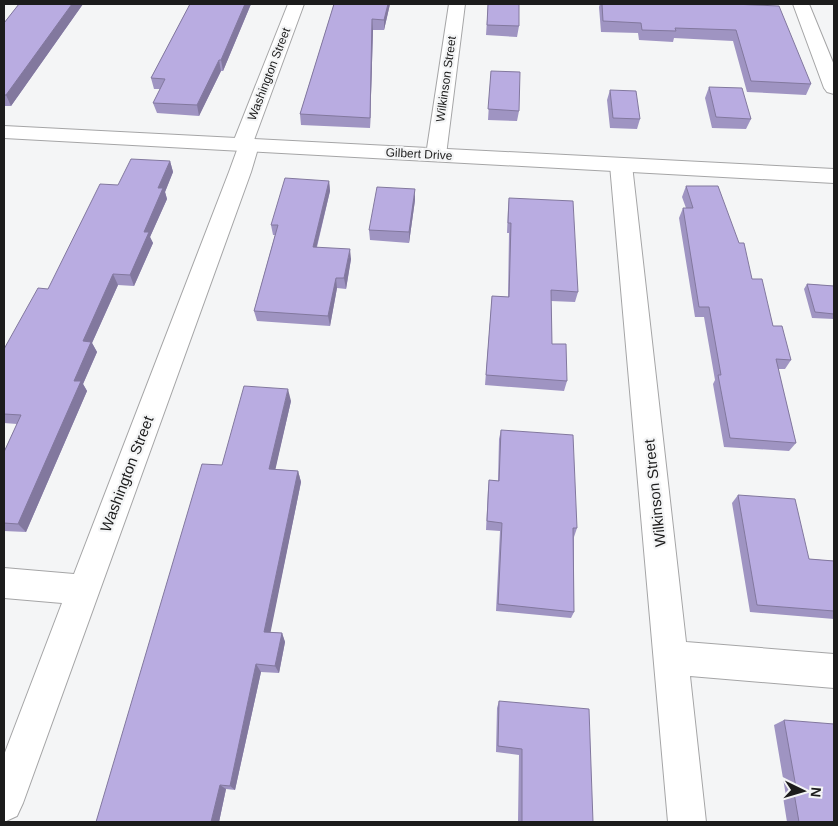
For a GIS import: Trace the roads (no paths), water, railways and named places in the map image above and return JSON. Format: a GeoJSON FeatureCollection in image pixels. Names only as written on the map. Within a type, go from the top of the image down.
{"type":"FeatureCollection","features":[{"type":"Feature","properties":{"kind":"street","name":"Washington Street"},"geometry":{"type":"LineString","coordinates":[[4,803],[240,172],[245,145],[296,4]]}},
{"type":"Feature","properties":{"kind":"street","name":"Wilkinson Street"},"geometry":{"type":"LineString","coordinates":[[436,155],[457,4]]}},
{"type":"Feature","properties":{"kind":"street"},"geometry":{"type":"LineString","coordinates":[[801,4],[834,88]]}},
{"type":"Feature","properties":{"kind":"street","name":"Gilbert Drive"},"geometry":{"type":"LineString","coordinates":[[4,132],[834,176]]}},
{"type":"Feature","properties":{"kind":"street","name":"Wilkinson Street"},"geometry":{"type":"LineString","coordinates":[[621,165],[687,822]]}},
{"type":"Feature","properties":{"kind":"street"},"geometry":{"type":"LineString","coordinates":[[4,583],[83,590]]}},
{"type":"Feature","properties":{"kind":"street"},"geometry":{"type":"LineString","coordinates":[[672,658],[834,671]]}}]}
